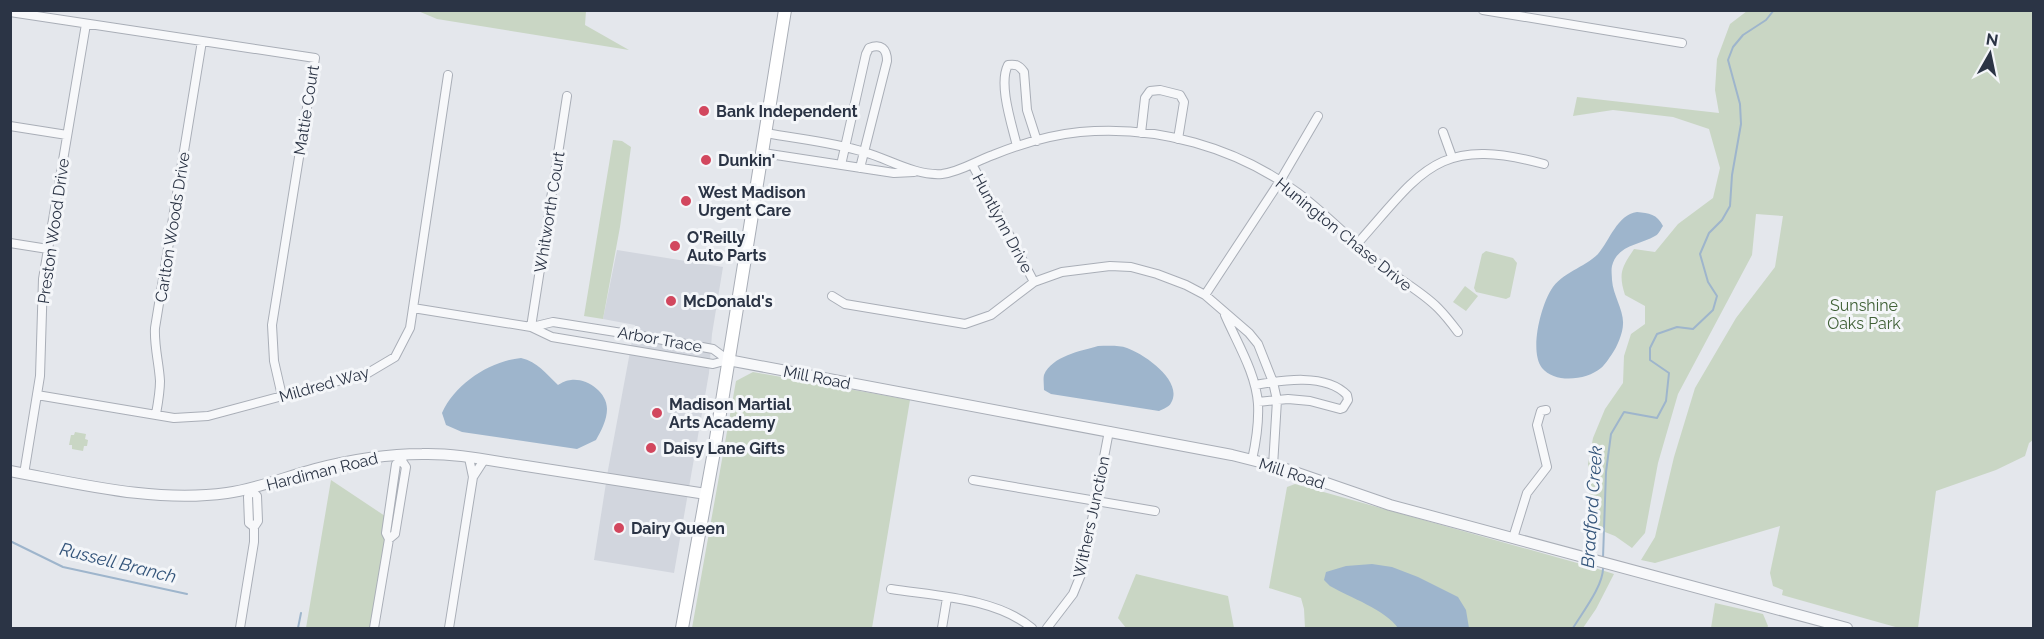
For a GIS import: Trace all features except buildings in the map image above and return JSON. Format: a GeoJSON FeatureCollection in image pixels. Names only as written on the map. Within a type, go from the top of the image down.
{"type":"FeatureCollection","features":[{"type":"Feature","properties":{"kind":"main road"},"geometry":{"type":"LineString","coordinates":[[682,628],[763,153],[785,10]]}},
{"type":"Feature","properties":{"kind":"street"},"geometry":{"type":"LineString","coordinates":[[1483,10],[1682,43]]}},
{"type":"Feature","properties":{"kind":"street","name":"Mattie Court"},"geometry":{"type":"LineString","coordinates":[[10,12],[315,58],[272,325],[274,361],[282,396]]}},
{"type":"Feature","properties":{"kind":"street","name":"Preston Wood Drive"},"geometry":{"type":"LineString","coordinates":[[24,474],[40,376],[43,279],[86,24]]}},
{"type":"Feature","properties":{"kind":"street","name":"Carlton Woods Drive"},"geometry":{"type":"LineString","coordinates":[[156,414],[160,380],[154,341],[155,328],[202,41]]}},
{"type":"Feature","properties":{"kind":"street"},"geometry":{"type":"LineString","coordinates":[[841,165],[866,54],[869,48],[879,46],[887,53],[887,61],[860,168]]}},
{"type":"Feature","properties":{"kind":"street"},"geometry":{"type":"LineString","coordinates":[[1017,146],[1008,109],[1005,71],[1008,65],[1015,64],[1024,72],[1027,110],[1037,141]]}},
{"type":"Feature","properties":{"kind":"street","name":"Mildred Way"},"geometry":{"type":"LineString","coordinates":[[37,395],[174,418],[208,416],[368,373],[395,357],[410,328],[448,75]]}},
{"type":"Feature","properties":{"kind":"street"},"geometry":{"type":"LineString","coordinates":[[1141,133],[1145,99],[1150,91],[1166,90],[1180,95],[1184,102],[1178,139]]}},
{"type":"Feature","properties":{"kind":"street","name":"Whitworth Court"},"geometry":{"type":"LineString","coordinates":[[531,327],[567,96]]}},
{"type":"Feature","properties":{"kind":"street"},"geometry":{"type":"LineString","coordinates":[[1205,295],[1280,181],[1318,116]]}},
{"type":"Feature","properties":{"kind":"street"},"geometry":{"type":"LineString","coordinates":[[10,126],[67,135]]}},
{"type":"Feature","properties":{"kind":"street","name":"Hunington Chase Drive"},"geometry":{"type":"LineString","coordinates":[[766,133],[845,147],[919,172],[941,174],[1017,146],[1080,132],[1126,131],[1204,145],[1234,155],[1280,181],[1320,211],[1377,262],[1437,308],[1458,332]]}},
{"type":"Feature","properties":{"kind":"street"},"geometry":{"type":"LineString","coordinates":[[1443,132],[1452,157]]}},
{"type":"Feature","properties":{"kind":"street"},"geometry":{"type":"LineString","coordinates":[[763,153],[894,173],[919,172]]}},
{"type":"Feature","properties":{"kind":"street"},"geometry":{"type":"LineString","coordinates":[[1356,244],[1421,173],[1452,157],[1486,154],[1544,164]]}},
{"type":"Feature","properties":{"kind":"street","name":"Huntlynn Drive"},"geometry":{"type":"LineString","coordinates":[[972,164],[1034,282]]}},
{"type":"Feature","properties":{"kind":"street"},"geometry":{"type":"LineString","coordinates":[[10,243],[48,249]]}},
{"type":"Feature","properties":{"kind":"street"},"geometry":{"type":"LineString","coordinates":[[832,296],[845,304],[965,324],[991,315],[1034,282],[1062,272],[1110,266],[1131,267],[1186,285],[1205,295],[1258,344],[1273,382],[1277,400],[1274,466]]}},
{"type":"Feature","properties":{"kind":"street","name":"Arbor Trace"},"geometry":{"type":"LineString","coordinates":[[413,308],[531,327],[552,336],[713,364],[728,360]]}},
{"type":"Feature","properties":{"kind":"street"},"geometry":{"type":"LineString","coordinates":[[1224,312],[1255,385],[1258,422],[1252,460]]}},
{"type":"Feature","properties":{"kind":"street","name":"Arbor Trace"},"geometry":{"type":"LineString","coordinates":[[531,327],[554,322],[630,334],[713,349],[728,360]]}},
{"type":"Feature","properties":{"kind":"street","name":"Mill Road"},"geometry":{"type":"LineString","coordinates":[[728,360],[1176,443],[1252,460],[1390,505],[1847,628]]}},
{"type":"Feature","properties":{"kind":"street"},"geometry":{"type":"LineString","coordinates":[[1255,385],[1299,380],[1321,383],[1343,391],[1348,400],[1340,410],[1310,401],[1258,402]]}},
{"type":"Feature","properties":{"kind":"street"},"geometry":{"type":"LineString","coordinates":[[1513,538],[1527,493],[1547,467],[1537,425],[1541,411],[1546,410]]}},
{"type":"Feature","properties":{"kind":"street","name":"Withers Junction"},"geometry":{"type":"LineString","coordinates":[[1047,628],[1073,594],[1082,572],[1109,431]]}},
{"type":"Feature","properties":{"kind":"street","name":"Hardiman Road"},"geometry":{"type":"LineString","coordinates":[[10,471],[124,491],[171,496],[202,496],[250,489],[335,465],[380,456],[403,458],[424,454],[484,460],[706,494]]}},
{"type":"Feature","properties":{"kind":"street"},"geometry":{"type":"LineString","coordinates":[[374,628],[389,539],[386,533],[396,464],[403,458]]}},
{"type":"Feature","properties":{"kind":"street"},"geometry":{"type":"LineString","coordinates":[[449,628],[473,477],[469,458]]}},
{"type":"Feature","properties":{"kind":"street"},"geometry":{"type":"LineString","coordinates":[[473,477],[484,460]]}},
{"type":"Feature","properties":{"kind":"street"},"geometry":{"type":"LineString","coordinates":[[973,480],[1155,511]]}},
{"type":"Feature","properties":{"kind":"street"},"geometry":{"type":"LineString","coordinates":[[240,628],[254,542],[254,526],[258,521],[257,496],[250,489]]}},
{"type":"Feature","properties":{"kind":"street"},"geometry":{"type":"LineString","coordinates":[[891,589],[1001,609],[1032,628]]}},
{"type":"Feature","properties":{"kind":"street"},"geometry":{"type":"LineString","coordinates":[[942,628],[947,598]]}},
{"type":"Feature","properties":{"kind":"shaded area"},"geometry":{"type":"Polygon","coordinates":[[[617,250],[723,267],[712,334],[709,373],[674,573],[594,560],[635,325],[603,319],[617,250]]]}},
{"type":"Feature","properties":{"kind":"green space"},"geometry":{"type":"Polygon","coordinates":[[[418,11],[586,11],[585,25],[629,50],[437,19],[418,11]]]}},
{"type":"Feature","properties":{"kind":"green space","name":"Sunshine Oaks Park"},"geometry":{"type":"Polygon","coordinates":[[[1747,11],[2033,11],[2033,440],[2029,443],[2025,456],[1996,470],[1936,491],[1918,628],[1899,628],[1782,595],[1783,590],[1773,586],[1770,573],[1780,526],[1655,563],[1641,560],[1655,537],[1674,457],[1695,388],[1736,318],[1775,267],[1783,216],[1756,214],[1752,255],[1678,394],[1658,463],[1645,533],[1632,548],[1615,536],[1585,524],[1591,483],[1588,464],[1593,438],[1605,409],[1623,383],[1624,356],[1631,334],[1645,324],[1645,306],[1625,295],[1622,270],[1634,249],[1655,252],[1678,224],[1713,198],[1720,168],[1709,129],[1673,117],[1613,110],[1573,116],[1577,97],[1719,113],[1715,90],[1717,59],[1730,24],[1747,11]]]}},
{"type":"Feature","properties":{"kind":"green space"},"geometry":{"type":"Polygon","coordinates":[[[613,140],[622,141],[631,147],[620,227],[603,319],[584,316],[613,140]]]}},
{"type":"Feature","properties":{"kind":"green space"},"geometry":{"type":"Polygon","coordinates":[[[1486,251],[1513,258],[1517,263],[1510,297],[1506,299],[1476,292],[1474,288],[1482,254],[1486,251]]]}},
{"type":"Feature","properties":{"kind":"green space"},"geometry":{"type":"Polygon","coordinates":[[[1465,286],[1478,296],[1466,311],[1453,302],[1465,286]]]}},
{"type":"Feature","properties":{"kind":"green space"},"geometry":{"type":"Polygon","coordinates":[[[753,372],[910,400],[872,628],[692,628],[736,381],[753,372]]]}},
{"type":"Feature","properties":{"kind":"green space"},"geometry":{"type":"Polygon","coordinates":[[[75,432],[86,434],[87,446],[84,446],[83,451],[72,449],[72,445],[69,445],[71,435],[75,432]]]}},
{"type":"Feature","properties":{"kind":"green space"},"geometry":{"type":"Polygon","coordinates":[[[331,480],[391,520],[375,628],[306,628],[331,480]]]}},
{"type":"Feature","properties":{"kind":"green space"},"geometry":{"type":"Polygon","coordinates":[[[1295,484],[1614,574],[1596,609],[1583,628],[1305,628],[1301,598],[1269,588],[1287,487],[1295,484]]]}},
{"type":"Feature","properties":{"kind":"green space"},"geometry":{"type":"Polygon","coordinates":[[[1136,574],[1228,596],[1234,628],[1126,628],[1118,618],[1136,574]]]}},
{"type":"Feature","properties":{"kind":"green space"},"geometry":{"type":"Polygon","coordinates":[[[1715,603],[1763,614],[1768,626],[1767,628],[1711,628],[1715,603]]]}},
{"type":"Feature","properties":{"kind":"water"},"geometry":{"type":"Polygon","coordinates":[[[1637,212],[1652,215],[1663,226],[1656,235],[1630,246],[1615,259],[1612,280],[1623,324],[1616,348],[1602,367],[1588,375],[1563,378],[1548,373],[1538,360],[1536,340],[1540,317],[1547,297],[1561,279],[1598,254],[1624,218],[1637,212]]]}},
{"type":"Feature","properties":{"kind":"water"},"geometry":{"type":"Polygon","coordinates":[[[1098,346],[1127,348],[1152,362],[1172,386],[1174,395],[1170,404],[1159,411],[1051,394],[1044,390],[1044,375],[1053,363],[1068,355],[1098,346]]]}},
{"type":"Feature","properties":{"kind":"water"},"geometry":{"type":"Polygon","coordinates":[[[521,358],[537,365],[558,385],[568,380],[583,381],[600,392],[606,403],[607,413],[596,440],[577,449],[462,432],[446,425],[442,413],[455,393],[465,384],[486,369],[521,358]]]}},
{"type":"Feature","properties":{"kind":"water"},"geometry":{"type":"Polygon","coordinates":[[[1372,564],[1392,567],[1458,597],[1466,610],[1469,628],[1398,628],[1385,615],[1330,586],[1324,580],[1326,572],[1346,566],[1372,564]]]}},
{"type":"Feature","properties":{"kind":"waterway","name":"Bradford Creek"},"geometry":{"type":"LineString","coordinates":[[1603,558],[1606,472],[1611,434],[1624,412],[1657,418],[1666,401],[1669,373],[1650,360],[1650,348],[1657,334],[1677,327],[1693,329],[1713,310],[1717,296],[1708,282],[1700,254],[1709,233],[1722,220],[1730,206],[1732,175],[1741,124],[1740,104],[1728,60],[1733,47],[1743,35],[1766,20],[1774,10]]}},
{"type":"Feature","properties":{"kind":"waterway","name":"Russell Branch"},"geometry":{"type":"LineString","coordinates":[[10,541],[63,567],[187,594]]}},
{"type":"Feature","properties":{"kind":"waterway","name":"Bradford Creek"},"geometry":{"type":"LineString","coordinates":[[1573,628],[1600,582],[1603,567]]}},
{"type":"Feature","properties":{"kind":"waterway","name":"Russell Branch"},"geometry":{"type":"LineString","coordinates":[[298,628],[301,613]]}},
{"type":"Feature","properties":{"kind":"place","name":"Bank Independent"},"geometry":{"type":"Point","coordinates":[704,111]}},
{"type":"Feature","properties":{"kind":"place","name":"Dunkin'"},"geometry":{"type":"Point","coordinates":[706,160]}},
{"type":"Feature","properties":{"kind":"place","name":"West Madison Urgent Care"},"geometry":{"type":"Point","coordinates":[686,201]}},
{"type":"Feature","properties":{"kind":"place","name":"O'Reilly Auto Parts"},"geometry":{"type":"Point","coordinates":[675,246]}},
{"type":"Feature","properties":{"kind":"place","name":"McDonald's"},"geometry":{"type":"Point","coordinates":[671,301]}},
{"type":"Feature","properties":{"kind":"place","name":"Madison Martial Arts Academy"},"geometry":{"type":"Point","coordinates":[657,413]}},
{"type":"Feature","properties":{"kind":"place","name":"Daisy Lane Gifts"},"geometry":{"type":"Point","coordinates":[651,448]}},
{"type":"Feature","properties":{"kind":"place","name":"Dairy Queen"},"geometry":{"type":"Point","coordinates":[619,528]}}]}
